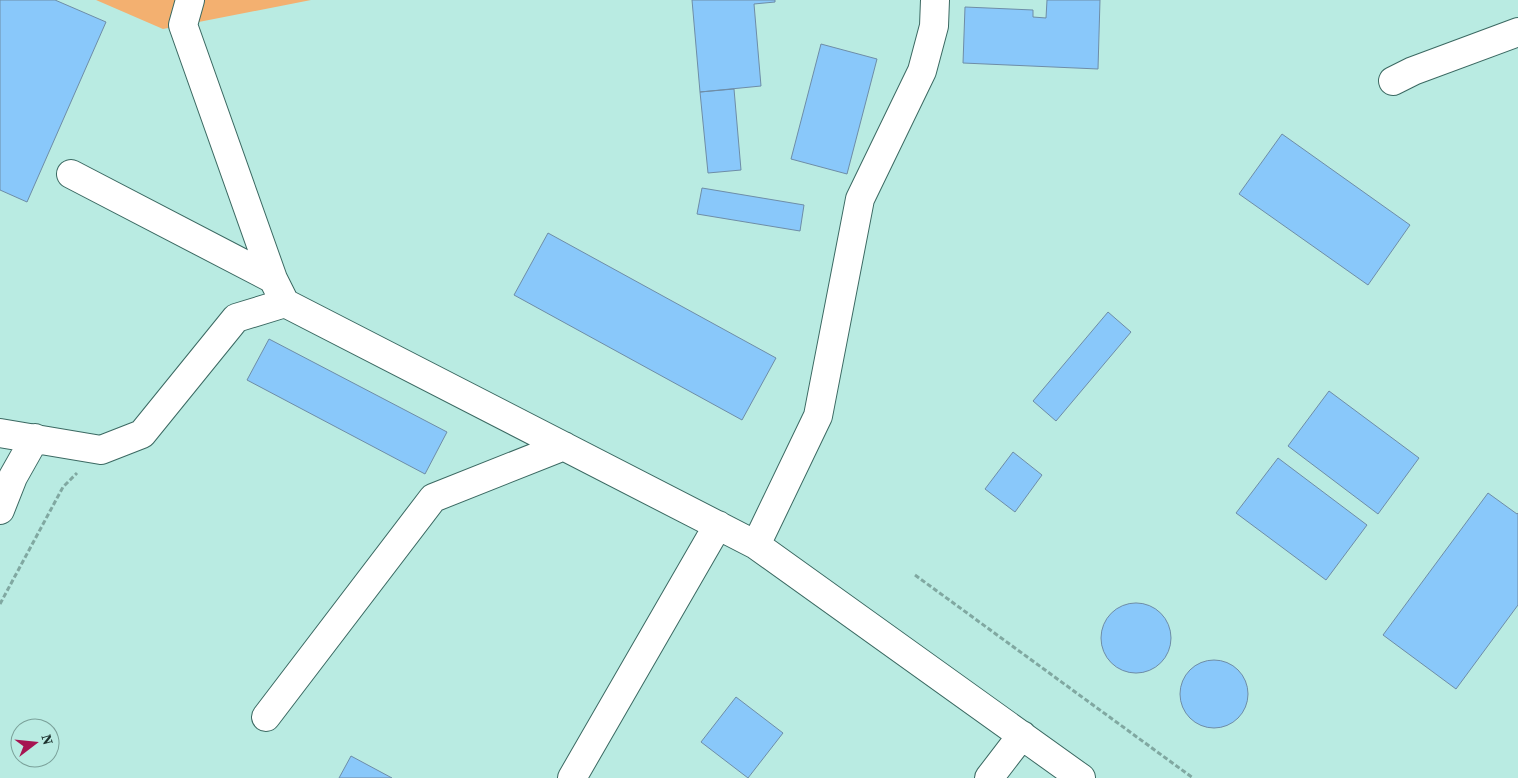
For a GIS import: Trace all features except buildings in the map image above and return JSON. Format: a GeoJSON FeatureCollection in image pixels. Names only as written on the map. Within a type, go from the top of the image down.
{"type":"FeatureCollection","features":[{"type":"Feature","properties":{"kind":"street"},"geometry":{"type":"LineString","coordinates":[[190,0],[183,25],[273,279],[285,303],[756,545],[1082,778]]}},
{"type":"Feature","properties":{"kind":"street"},"geometry":{"type":"LineString","coordinates":[[756,545],[818,416],[860,199],[922,71],[934,26],[935,0]]}},
{"type":"Feature","properties":{"kind":"street"},"geometry":{"type":"LineString","coordinates":[[1393,81],[1413,71],[1518,32]]}},
{"type":"Feature","properties":{"kind":"street"},"geometry":{"type":"LineString","coordinates":[[71,174],[273,279]]}},
{"type":"Feature","properties":{"kind":"street"},"geometry":{"type":"LineString","coordinates":[[0,433],[101,450],[142,434],[236,318],[285,303]]}},
{"type":"Feature","properties":{"kind":"street"},"geometry":{"type":"LineString","coordinates":[[0,510],[6,476],[35,438]]}},
{"type":"Feature","properties":{"kind":"street"},"geometry":{"type":"LineString","coordinates":[[266,717],[434,498],[564,446]]}},
{"type":"Feature","properties":{"kind":"street"},"geometry":{"type":"LineString","coordinates":[[572,778],[718,525]]}},
{"type":"Feature","properties":{"kind":"street"},"geometry":{"type":"LineString","coordinates":[[989,778],[1022,735]]}},
{"type":"Feature","properties":{"kind":"path"},"geometry":{"type":"LineString","coordinates":[[0,604],[63,487],[101,450]]}},
{"type":"Feature","properties":{"kind":"path"},"geometry":{"type":"LineString","coordinates":[[915,575],[1193,778]]}},
{"type":"Feature","properties":{"kind":"shaded area"},"geometry":{"type":"Polygon","coordinates":[[[96,0],[311,0],[163,29],[96,0]]]}}]}
